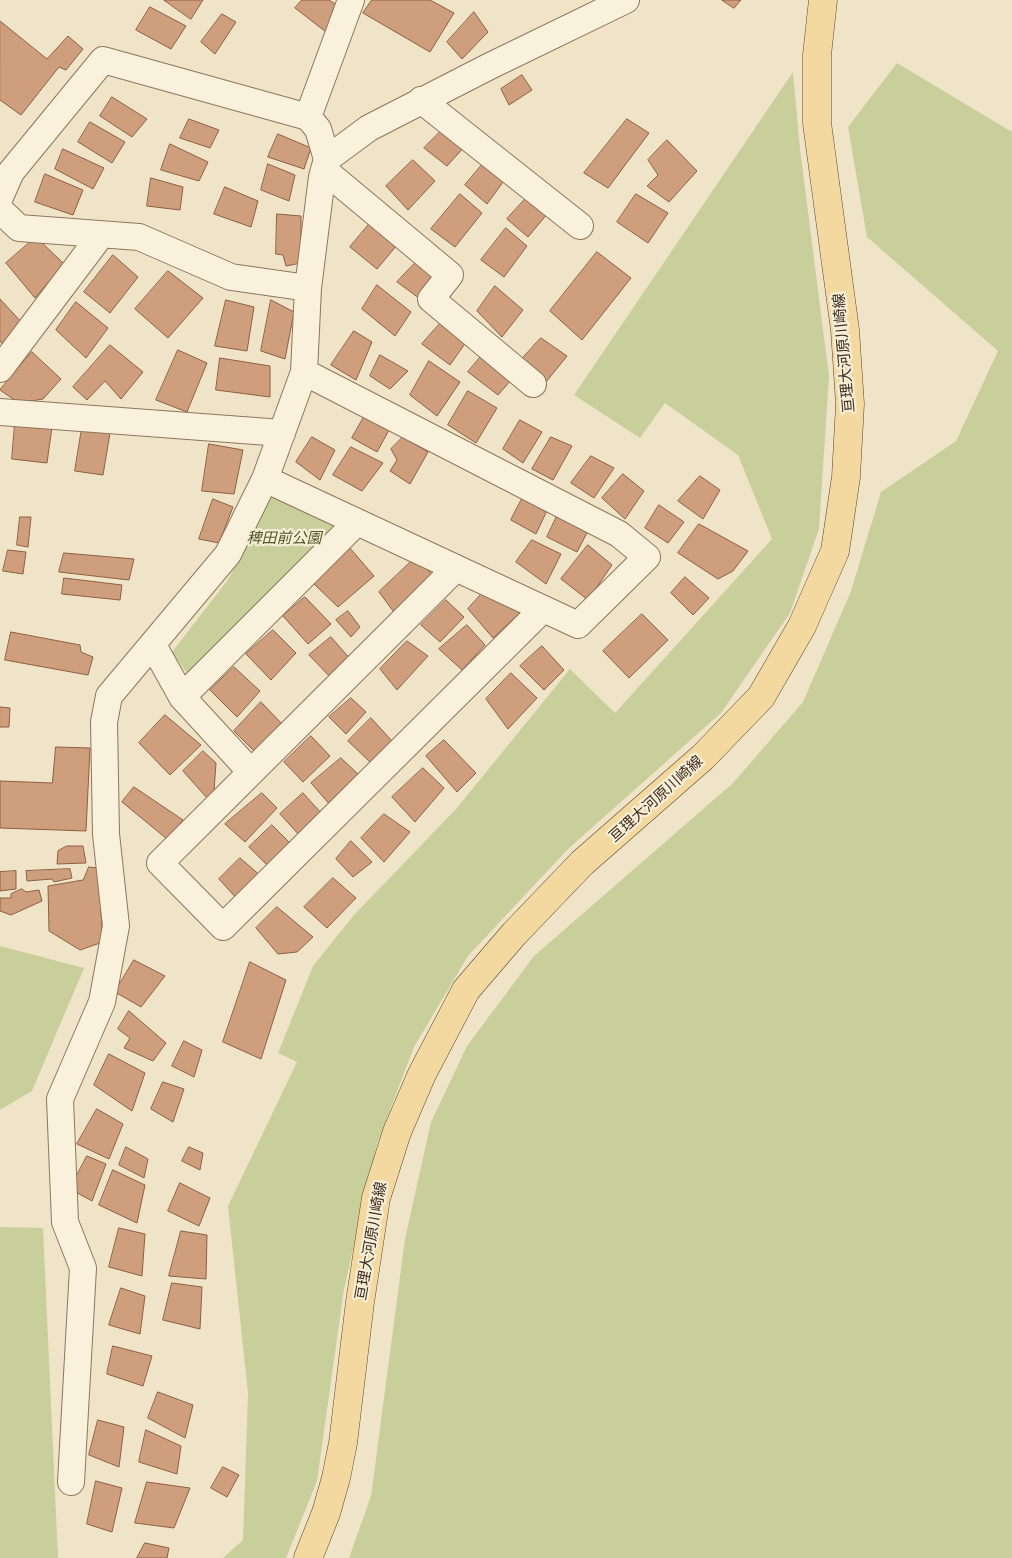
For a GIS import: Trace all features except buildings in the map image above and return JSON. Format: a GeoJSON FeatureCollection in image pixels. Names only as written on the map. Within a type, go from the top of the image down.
{"type":"FeatureCollection","features":[{"type":"Feature","properties":{"kind":"main road","name":"亘理大河原川崎線"},"geometry":{"type":"LineString","coordinates":[[308,1558],[326,1513],[339,1460],[376,1198],[397,1132],[422,1074],[466,990],[514,934],[582,863],[703,758],[761,697],[802,626],[835,551],[846,477],[850,404],[845,330],[817,123],[817,55],[823,0]]}},
{"type":"Feature","properties":{"kind":"street"},"geometry":{"type":"LineString","coordinates":[[308,117],[351,0]]}},
{"type":"Feature","properties":{"kind":"street"},"geometry":{"type":"LineString","coordinates":[[325,164],[368,128],[421,100],[626,0]]}},
{"type":"Feature","properties":{"kind":"street"},"geometry":{"type":"LineString","coordinates":[[0,197],[10,172],[103,60],[308,117],[318,129],[325,164],[308,288],[304,372],[265,479],[228,554],[109,696],[104,722],[106,834],[116,926],[102,1002],[60,1098],[65,1222],[83,1268],[71,1482]]}},
{"type":"Feature","properties":{"kind":"street"},"geometry":{"type":"LineString","coordinates":[[421,100],[580,226]]}},
{"type":"Feature","properties":{"kind":"street"},"geometry":{"type":"LineString","coordinates":[[325,164],[450,276],[431,299],[534,384]]}},
{"type":"Feature","properties":{"kind":"street"},"geometry":{"type":"LineString","coordinates":[[0,210],[18,228],[140,237],[231,277],[308,288]]}},
{"type":"Feature","properties":{"kind":"street"},"geometry":{"type":"LineString","coordinates":[[0,369],[101,234]]}},
{"type":"Feature","properties":{"kind":"street"},"geometry":{"type":"LineString","coordinates":[[265,479],[578,625],[647,557],[619,534],[304,372]]}},
{"type":"Feature","properties":{"kind":"street"},"geometry":{"type":"LineString","coordinates":[[0,412],[282,433]]}},
{"type":"Feature","properties":{"kind":"street"},"geometry":{"type":"LineString","coordinates":[[182,698],[357,522]]}},
{"type":"Feature","properties":{"kind":"street"},"geometry":{"type":"LineString","coordinates":[[456,568],[160,863],[223,927],[543,609]]}},
{"type":"Feature","properties":{"kind":"street"},"geometry":{"type":"LineString","coordinates":[[152,645],[182,698],[251,772]]}},
{"type":"Feature","properties":{"kind":"green space"},"geometry":{"type":"Polygon","coordinates":[[[897,63],[1012,132],[1012,1558],[349,1558],[371,1496],[405,1239],[431,1122],[467,1046],[534,956],[733,783],[803,702],[851,591],[881,492],[956,441],[998,351],[867,237],[848,127],[897,63]]]}},
{"type":"Feature","properties":{"kind":"green space"},"geometry":{"type":"Polygon","coordinates":[[[793,72],[800,149],[829,376],[819,529],[790,613],[721,713],[568,849],[468,956],[414,1047],[377,1144],[344,1289],[317,1481],[286,1558],[223,1558],[243,1540],[248,1393],[228,1206],[297,1062],[278,1053],[313,966],[354,915],[456,809],[570,669],[615,713],[772,539],[738,455],[665,403],[640,438],[574,395],[793,72]]]}},
{"type":"Feature","properties":{"kind":"green space","name":"稗田前公園"},"geometry":{"type":"Polygon","coordinates":[[[275,495],[343,526],[191,679],[172,652],[227,581],[246,548],[260,502],[275,495]]]}},
{"type":"Feature","properties":{"kind":"green space"},"geometry":{"type":"Polygon","coordinates":[[[0,946],[84,968],[32,1091],[0,1110],[0,946]]]}},
{"type":"Feature","properties":{"kind":"green space"},"geometry":{"type":"Polygon","coordinates":[[[0,1227],[43,1228],[58,1558],[0,1558],[0,1227]]]}}]}
